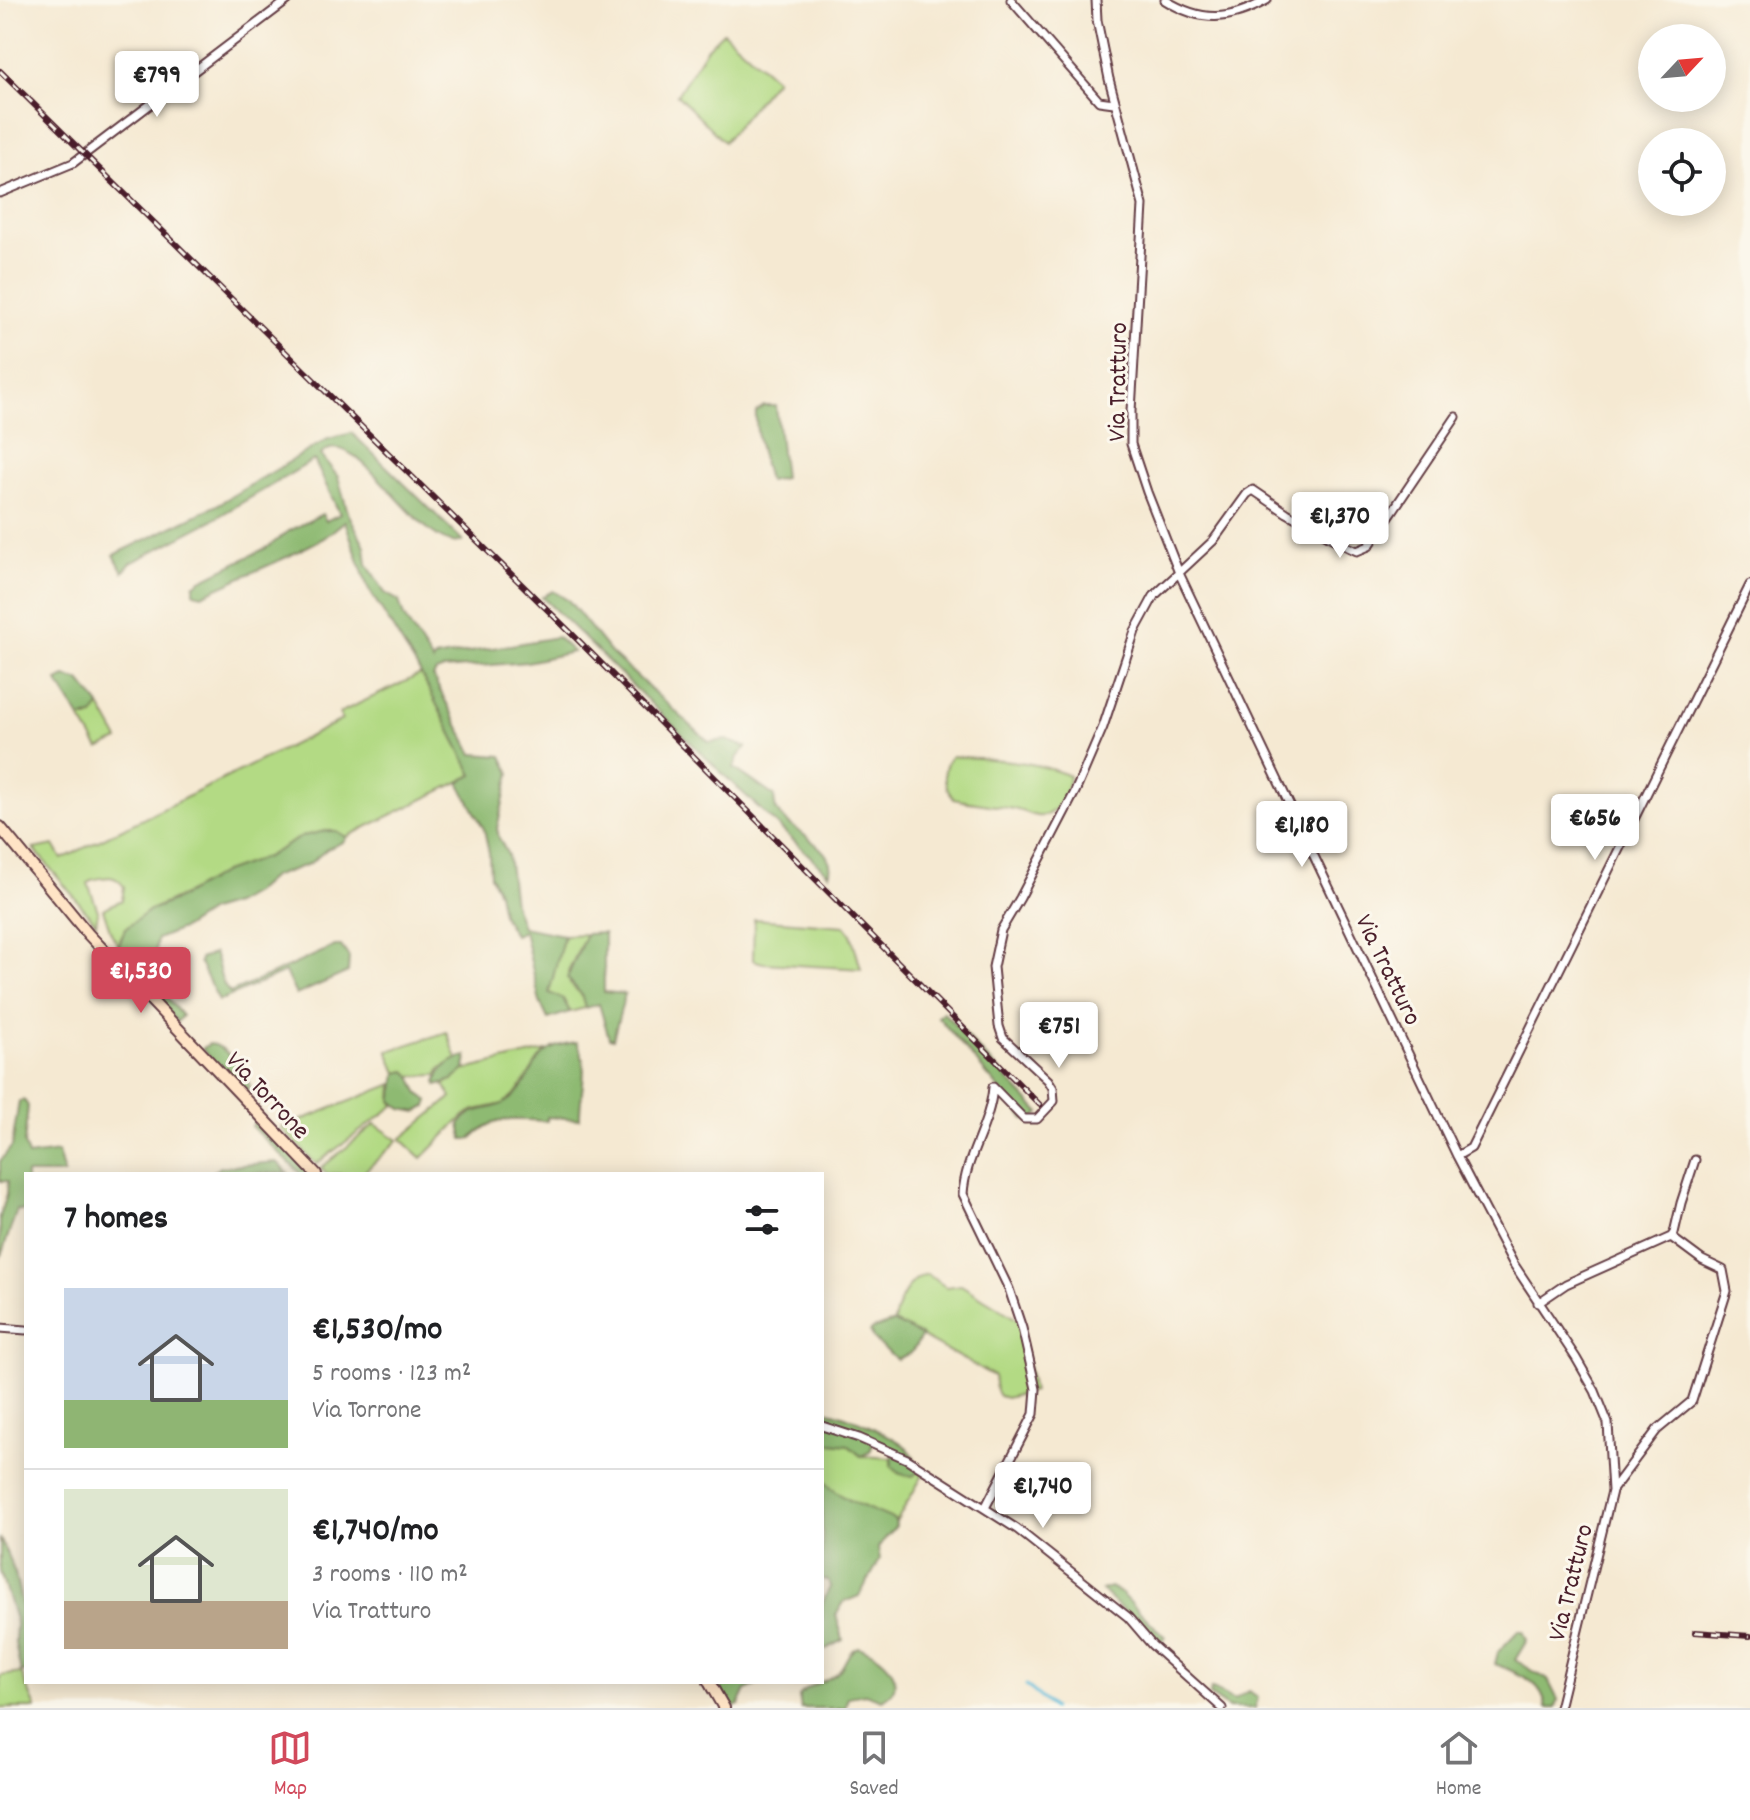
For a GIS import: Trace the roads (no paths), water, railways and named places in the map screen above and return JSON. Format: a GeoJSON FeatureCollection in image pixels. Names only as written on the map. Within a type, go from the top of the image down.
{"type":"FeatureCollection","features":[{"type":"Feature","properties":{"kind":"main road","name":"Via Torrone"},"geometry":{"type":"LineString","coordinates":[[0,827],[88,934],[314,1172]]}},
{"type":"Feature","properties":{"kind":"main road"},"geometry":{"type":"LineString","coordinates":[[710,1684],[724,1708]]}},
{"type":"Feature","properties":{"kind":"street"},"geometry":{"type":"LineString","coordinates":[[0,193],[73,163],[288,0]]}},
{"type":"Feature","properties":{"kind":"street"},"geometry":{"type":"LineString","coordinates":[[1011,0],[1099,101],[1114,103]]}},
{"type":"Feature","properties":{"kind":"street","name":"Via Tratturo"},"geometry":{"type":"LineString","coordinates":[[1096,0],[1097,20],[1114,103],[1143,205],[1131,444],[1147,492],[1179,573],[1457,1156],[1513,1263],[1595,1391],[1608,1423],[1612,1491],[1559,1708]]}},
{"type":"Feature","properties":{"kind":"street"},"geometry":{"type":"LineString","coordinates":[[1165,0],[1197,16],[1216,18],[1239,14],[1267,0]]}},
{"type":"Feature","properties":{"kind":"street"},"geometry":{"type":"LineString","coordinates":[[985,1508],[1034,1414],[1036,1389],[1009,1289],[963,1194],[964,1179],[991,1108],[993,1087],[1024,1119],[1037,1119],[1054,1101],[1053,1088],[1048,1080],[1003,1038],[999,1026],[993,967],[1001,930],[1075,792],[1103,727],[1135,631],[1154,596],[1213,541],[1253,490],[1348,547],[1357,551],[1369,546],[1456,417]]}},
{"type":"Feature","properties":{"kind":"street"},"geometry":{"type":"LineString","coordinates":[[1457,1156],[1471,1148],[1750,585]]}},
{"type":"Feature","properties":{"kind":"street"},"geometry":{"type":"LineString","coordinates":[[1538,1303],[1566,1284],[1671,1237],[1695,1160]]}},
{"type":"Feature","properties":{"kind":"street"},"geometry":{"type":"LineString","coordinates":[[1612,1491],[1628,1465],[1657,1430],[1692,1401],[1727,1291],[1723,1270],[1702,1260],[1671,1237]]}},
{"type":"Feature","properties":{"kind":"street"},"geometry":{"type":"LineString","coordinates":[[0,1328],[24,1330]]}},
{"type":"Feature","properties":{"kind":"street"},"geometry":{"type":"LineString","coordinates":[[824,1427],[907,1459],[1017,1529],[1128,1617],[1152,1645],[1222,1708]]}},
{"type":"Feature","properties":{"kind":"street"},"geometry":{"type":"LineString","coordinates":[[1612,1453],[1628,1465]]}},
{"type":"Feature","properties":{"kind":"waterway"},"geometry":{"type":"LineString","coordinates":[[1026,1685],[1053,1708]]}},
{"type":"Feature","properties":{"kind":"railway"},"geometry":{"type":"LineString","coordinates":[[0,71],[573,635],[1040,1105]]}},
{"type":"Feature","properties":{"kind":"railway"},"geometry":{"type":"LineString","coordinates":[[1695,1632],[1750,1636]]}}]}
